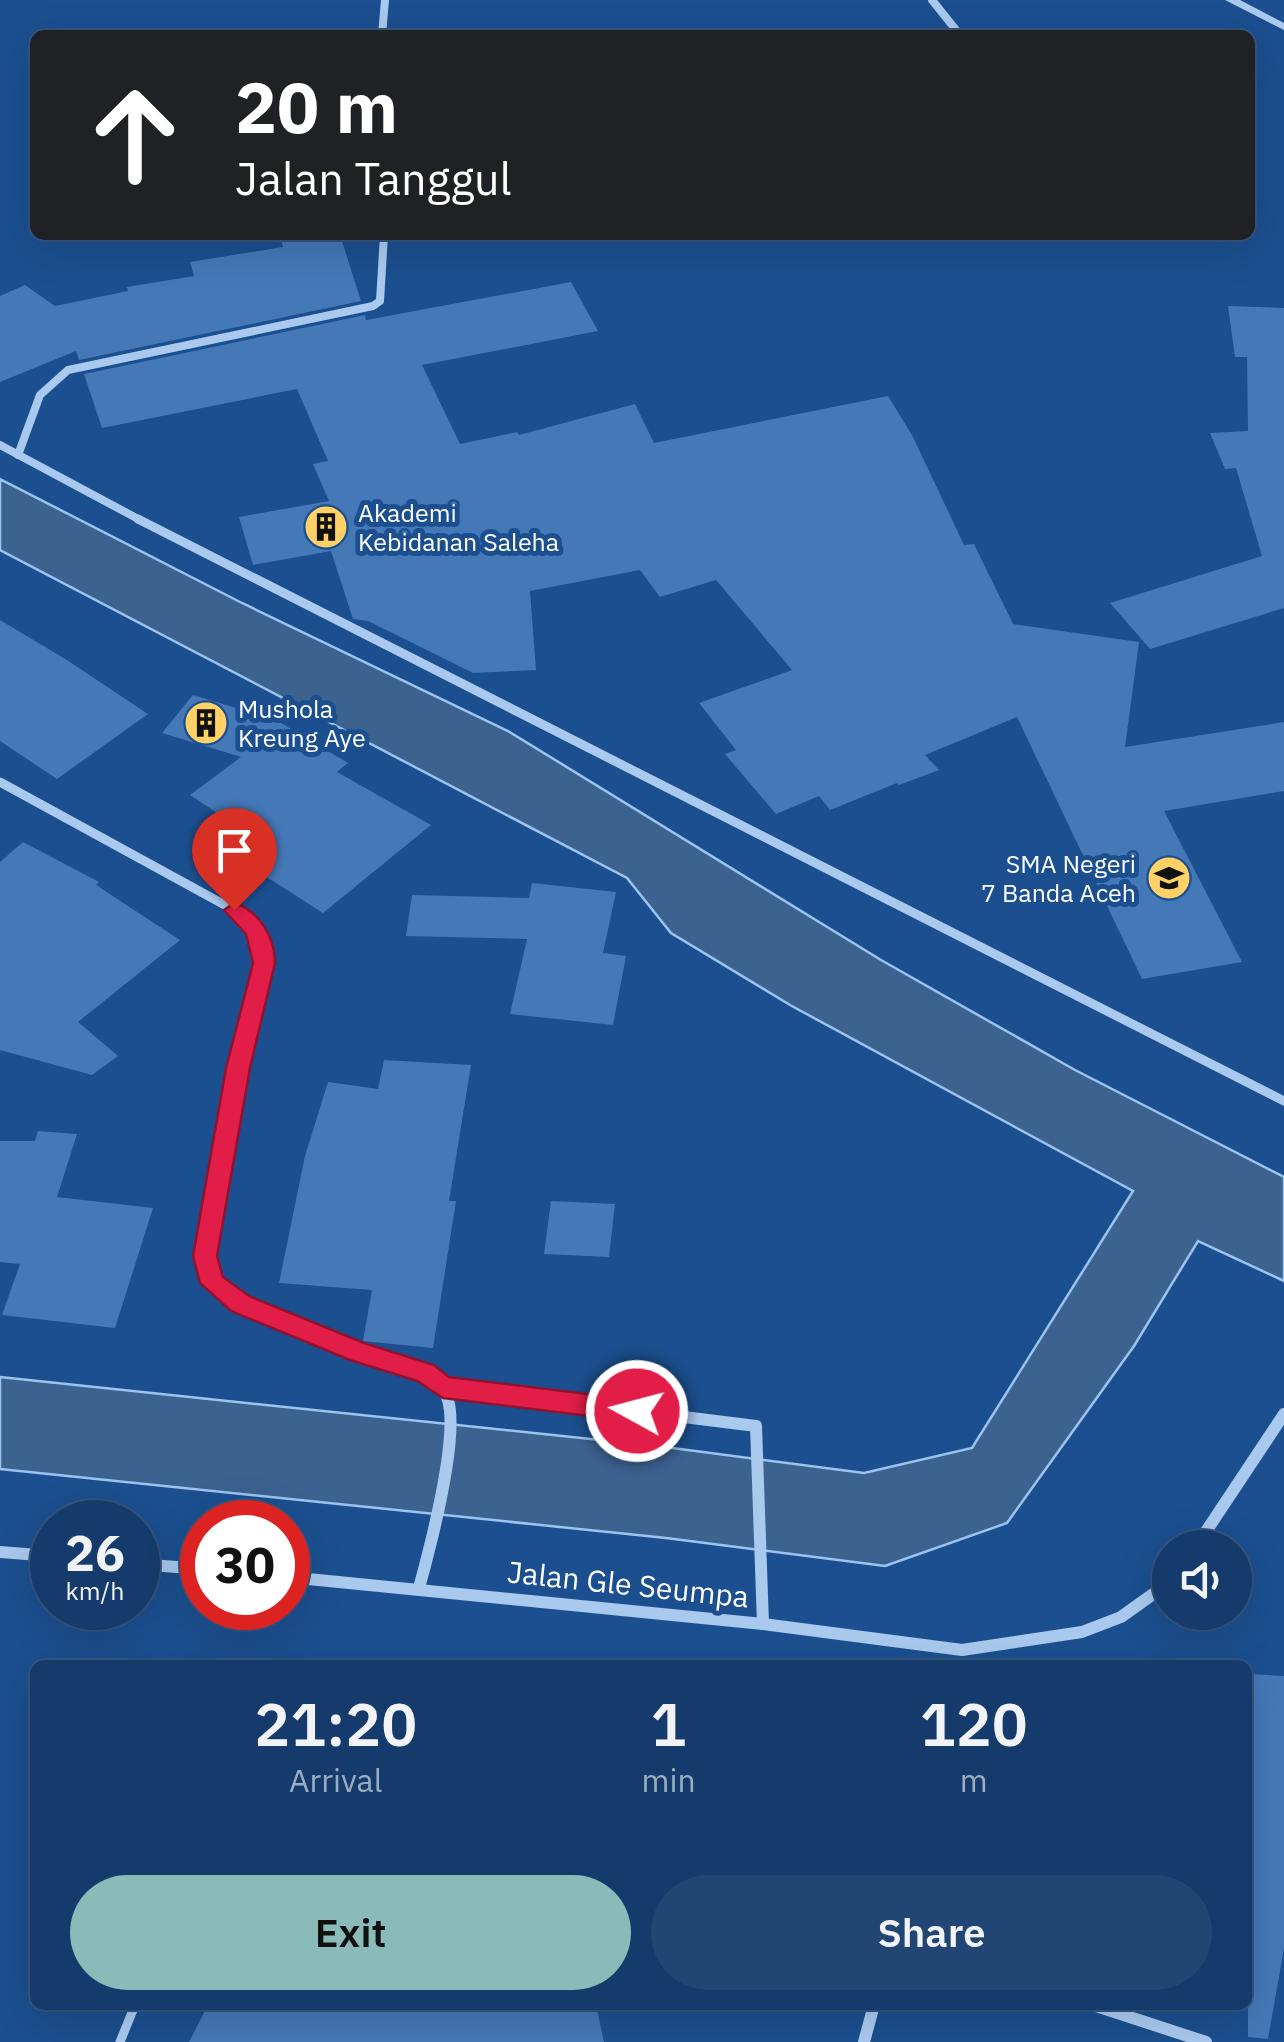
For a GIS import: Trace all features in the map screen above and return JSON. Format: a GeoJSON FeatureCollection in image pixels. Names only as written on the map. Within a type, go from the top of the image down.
{"type":"FeatureCollection","features":[{"type":"Feature","properties":{"kind":"street"},"geometry":{"type":"LineString","coordinates":[[382,30],[385,0]]}},
{"type":"Feature","properties":{"kind":"street"},"geometry":{"type":"LineString","coordinates":[[932,0],[956,30]]}},
{"type":"Feature","properties":{"kind":"street"},"geometry":{"type":"LineString","coordinates":[[1231,0],[1284,28]]}},
{"type":"Feature","properties":{"kind":"street"},"geometry":{"type":"LineString","coordinates":[[18,455],[28,420],[45,386],[68,370],[374,306],[380,301],[384,240]]}},
{"type":"Feature","properties":{"kind":"street"},"geometry":{"type":"LineString","coordinates":[[0,445],[156,529],[1284,1101]]}},
{"type":"Feature","properties":{"kind":"street"},"geometry":{"type":"LineString","coordinates":[[0,782],[234,910],[256,930],[264,963],[238,1068],[205,1256],[213,1283],[240,1304],[358,1352],[425,1373],[443,1388],[451,1409],[450,1422],[432,1542],[419,1588]]}},
{"type":"Feature","properties":{"kind":"street"},"geometry":{"type":"LineString","coordinates":[[443,1388],[754,1425],[758,1428],[763,1624]]}},
{"type":"Feature","properties":{"kind":"street"},"geometry":{"type":"LineString","coordinates":[[1207,1530],[1284,1414]]}},
{"type":"Feature","properties":{"kind":"street"},"geometry":{"type":"LineString","coordinates":[[0,1552],[30,1554]]}},
{"type":"Feature","properties":{"kind":"street","name":"Jalan Gle Seumpa"},"geometry":{"type":"LineString","coordinates":[[310,1579],[763,1624],[962,1650],[1042,1642],[1082,1632],[1121,1617],[1152,1595]]}},
{"type":"Feature","properties":{"kind":"street"},"geometry":{"type":"LineString","coordinates":[[959,1660],[962,1650]]}},
{"type":"Feature","properties":{"kind":"street"},"geometry":{"type":"LineString","coordinates":[[864,2042],[873,2010]]}},
{"type":"Feature","properties":{"kind":"street"},"geometry":{"type":"LineString","coordinates":[[1108,2010],[1206,2042]]}},
{"type":"Feature","properties":{"kind":"lane"},"geometry":{"type":"LineString","coordinates":[[120,2042],[133,2010]]}},
{"type":"Feature","properties":{"kind":"water"},"geometry":{"type":"Polygon","coordinates":[[[0,479],[242,603],[508,731],[881,960],[1075,1070],[1284,1177],[1284,1281],[1198,1241],[1134,1346],[1007,1523],[885,1566],[666,1538],[0,1469],[0,1377],[657,1446],[864,1473],[972,1448],[1133,1191],[790,1005],[671,933],[627,878],[0,550],[0,479]]]}},
{"type":"Feature","properties":{"kind":"building"},"geometry":{"type":"Polygon","coordinates":[[[281,240],[342,240],[361,301],[79,360],[76,351],[0,382],[0,296],[25,285],[55,306],[128,291],[127,287],[194,276],[190,262],[283,247],[281,240]]]}},
{"type":"Feature","properties":{"kind":"building"},"geometry":{"type":"Polygon","coordinates":[[[571,282],[598,331],[422,365],[460,444],[517,432],[519,435],[635,404],[654,443],[888,396],[912,435],[964,545],[974,544],[1013,624],[1139,642],[1125,747],[1284,722],[1284,791],[1164,811],[1242,962],[1142,979],[1017,717],[925,755],[939,770],[830,810],[819,796],[776,814],[725,754],[736,750],[699,703],[792,670],[716,580],[660,597],[640,570],[530,591],[536,670],[473,673],[368,621],[353,619],[331,551],[253,565],[239,517],[329,501],[313,464],[328,461],[297,389],[102,428],[84,374],[365,315],[366,320],[571,282]]]}},
{"type":"Feature","properties":{"kind":"building"},"geometry":{"type":"Polygon","coordinates":[[[1228,306],[1284,308],[1284,608],[1150,649],[1110,603],[1262,556],[1236,468],[1225,469],[1210,433],[1248,431],[1247,357],[1235,357],[1228,306]]]}},
{"type":"Feature","properties":{"kind":"building"},"geometry":{"type":"Polygon","coordinates":[[[0,620],[148,714],[57,779],[0,741],[0,620]]]}},
{"type":"Feature","properties":{"kind":"building"},"geometry":{"type":"Polygon","coordinates":[[[193,695],[276,720],[348,763],[337,772],[431,825],[323,913],[248,865],[270,848],[190,795],[241,757],[162,733],[193,695]]]}},
{"type":"Feature","properties":{"kind":"building"},"geometry":{"type":"Polygon","coordinates":[[[23,842],[99,882],[96,885],[180,940],[78,1022],[118,1056],[92,1075],[0,1050],[0,862],[23,842]]]}},
{"type":"Feature","properties":{"kind":"building"},"geometry":{"type":"Polygon","coordinates":[[[532,883],[616,892],[603,953],[626,956],[613,1025],[510,1014],[527,939],[406,936],[412,895],[529,898],[532,883]]]}},
{"type":"Feature","properties":{"kind":"building"},"geometry":{"type":"Polygon","coordinates":[[[384,1060],[471,1065],[449,1201],[456,1201],[433,1348],[363,1341],[372,1290],[279,1283],[305,1156],[328,1082],[378,1089],[384,1060]]]}},
{"type":"Feature","properties":{"kind":"building"},"geometry":{"type":"Polygon","coordinates":[[[38,1131],[77,1134],[57,1197],[153,1208],[115,1328],[2,1315],[20,1264],[0,1262],[0,1141],[35,1141],[38,1131]]]}},
{"type":"Feature","properties":{"kind":"building"},"geometry":{"type":"Polygon","coordinates":[[[551,1201],[615,1204],[609,1257],[544,1254],[551,1201]]]}},
{"type":"Feature","properties":{"kind":"building"},"geometry":{"type":"Polygon","coordinates":[[[1252,1674],[1284,1676],[1284,1948],[1268,2039],[1248,2037],[1248,2010],[1252,2010],[1252,1674]]]}},
{"type":"Feature","properties":{"kind":"building"},"geometry":{"type":"Polygon","coordinates":[[[205,2010],[597,2010],[604,2042],[189,2042],[205,2010]]]}},
{"type":"Feature","properties":{"kind":"place","name":"Akademi Kebidanan Saleha"},"geometry":{"type":"Point","coordinates":[326,527]}},
{"type":"Feature","properties":{"kind":"place","name":"Mushola Kreung Aye"},"geometry":{"type":"Point","coordinates":[206,723]}},
{"type":"Feature","properties":{"kind":"place","name":"SMA Negeri 7 Banda Aceh"},"geometry":{"type":"Point","coordinates":[1169,878]}},
{"type":"Feature","properties":{"kind":"route"},"geometry":{"type":"LineString","coordinates":[[234,910],[256,930],[264,950],[264,963],[238,1068],[205,1256],[207,1270],[219,1291],[240,1304],[358,1352],[425,1373],[443,1388],[637,1411]]}}]}
